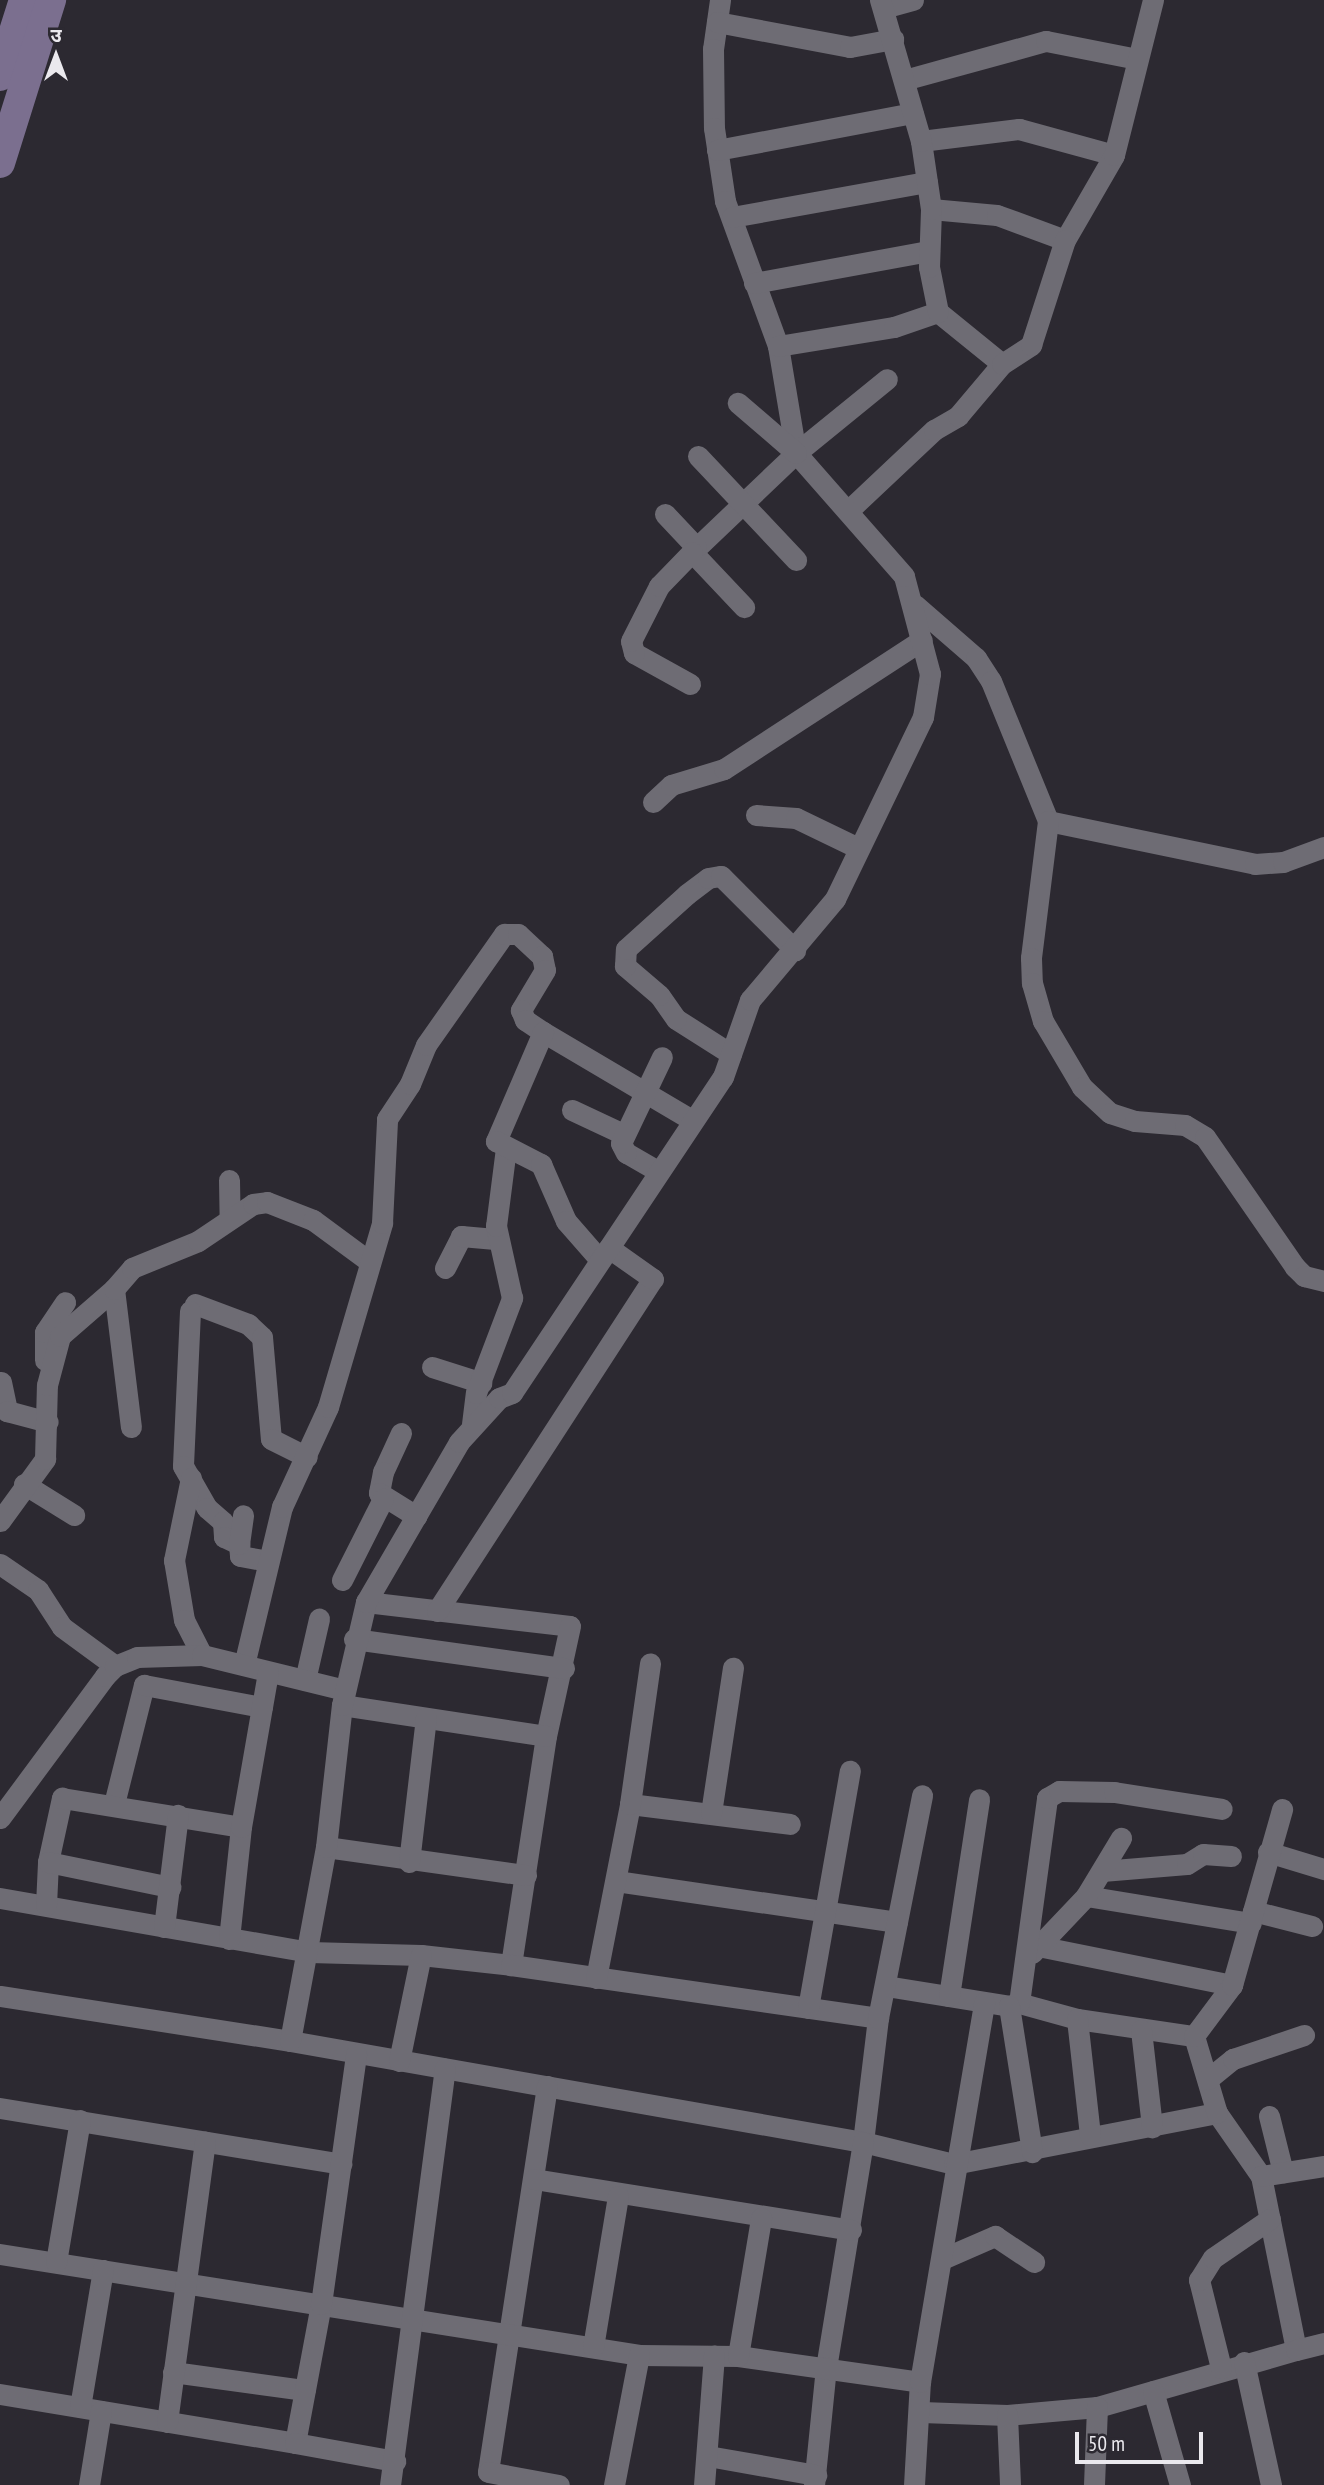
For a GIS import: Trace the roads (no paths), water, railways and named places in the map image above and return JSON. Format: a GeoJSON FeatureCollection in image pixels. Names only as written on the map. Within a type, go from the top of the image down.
{"type":"FeatureCollection","features":[{"type":"Feature","properties":{"kind":"main road"},"geometry":{"type":"LineString","coordinates":[[0,76],[24,0]]}},
{"type":"Feature","properties":{"kind":"main road"},"geometry":{"type":"LineString","coordinates":[[0,163],[51,0]]}},
{"type":"Feature","properties":{"kind":"street"},"geometry":{"type":"LineString","coordinates":[[720,0],[713,49],[718,150],[732,216],[779,346],[796,453]]}},
{"type":"Feature","properties":{"kind":"street"},"geometry":{"type":"LineString","coordinates":[[913,0],[881,4],[889,40],[904,80],[910,113],[921,141],[923,182],[931,209],[929,251],[938,312],[1002,364]]}},
{"type":"Feature","properties":{"kind":"street"},"geometry":{"type":"LineString","coordinates":[[849,509],[934,430],[958,416],[1002,364],[1031,345],[1065,240],[1114,155],[1153,0]]}},
{"type":"Feature","properties":{"kind":"street"},"geometry":{"type":"LineString","coordinates":[[717,22],[862,45],[889,40]]}},
{"type":"Feature","properties":{"kind":"street"},"geometry":{"type":"LineString","coordinates":[[904,80],[1046,41],[1138,59]]}},
{"type":"Feature","properties":{"kind":"street"},"geometry":{"type":"LineString","coordinates":[[718,150],[910,113]]}},
{"type":"Feature","properties":{"kind":"street"},"geometry":{"type":"LineString","coordinates":[[921,141],[1019,129],[1114,155]]}},
{"type":"Feature","properties":{"kind":"street"},"geometry":{"type":"LineString","coordinates":[[732,216],[923,182]]}},
{"type":"Feature","properties":{"kind":"street"},"geometry":{"type":"LineString","coordinates":[[931,209],[997,215],[1065,240]]}},
{"type":"Feature","properties":{"kind":"street"},"geometry":{"type":"LineString","coordinates":[[754,282],[929,251]]}},
{"type":"Feature","properties":{"kind":"street"},"geometry":{"type":"LineString","coordinates":[[779,346],[894,327],[938,312]]}},
{"type":"Feature","properties":{"kind":"street"},"geometry":{"type":"LineString","coordinates":[[690,684],[634,653],[631,641],[659,586],[740,501],[887,379]]}},
{"type":"Feature","properties":{"kind":"street"},"geometry":{"type":"LineString","coordinates":[[290,2041],[309,1952],[326,1847],[343,1697],[354,1639],[366,1602],[472,1424],[499,1398],[512,1394],[656,1170],[723,1077],[750,1000],[795,950],[835,899],[923,717],[930,674],[915,605],[904,576],[849,509],[796,453],[738,403]]}},
{"type":"Feature","properties":{"kind":"street"},"geometry":{"type":"LineString","coordinates":[[698,456],[796,559]]}},
{"type":"Feature","properties":{"kind":"street"},"geometry":{"type":"LineString","coordinates":[[665,514],[744,607]]}},
{"type":"Feature","properties":{"kind":"street"},"geometry":{"type":"LineString","coordinates":[[915,605],[976,658],[991,681],[1048,821],[1031,958],[1032,983],[1043,1021],[1082,1087],[1110,1113],[1135,1121],[1185,1125],[1205,1137],[1295,1267],[1304,1276],[1324,1281]]}},
{"type":"Feature","properties":{"kind":"street"},"geometry":{"type":"LineString","coordinates":[[653,802],[671,785],[724,769],[922,640]]}},
{"type":"Feature","properties":{"kind":"street"},"geometry":{"type":"LineString","coordinates":[[756,815],[796,818],[859,848]]}},
{"type":"Feature","properties":{"kind":"street"},"geometry":{"type":"LineString","coordinates":[[1048,821],[1255,864],[1283,862],[1324,847]]}},
{"type":"Feature","properties":{"kind":"street"},"geometry":{"type":"LineString","coordinates":[[731,1054],[676,1019],[659,995],[625,966],[626,949],[687,894],[709,878],[721,876],[795,950]]}},
{"type":"Feature","properties":{"kind":"street"},"geometry":{"type":"LineString","coordinates":[[244,1665],[282,1507],[328,1406],[384,1212],[387,1119],[410,1084],[426,1045],[504,934],[518,934],[545,963],[542,978],[521,1010],[525,1020],[646,1089],[692,1120]]}},
{"type":"Feature","properties":{"kind":"street"},"geometry":{"type":"LineString","coordinates":[[437,1611],[653,1279],[604,1254],[566,1221],[541,1164],[506,1148],[495,1136],[543,1032]]}},
{"type":"Feature","properties":{"kind":"street"},"geometry":{"type":"LineString","coordinates":[[656,1170],[622,1149],[623,1134],[662,1057]]}},
{"type":"Feature","properties":{"kind":"street"},"geometry":{"type":"LineString","coordinates":[[572,1110],[623,1134]]}},
{"type":"Feature","properties":{"kind":"street"},"geometry":{"type":"LineString","coordinates":[[472,1424],[482,1383],[512,1298],[513,1287],[498,1239],[496,1215],[506,1148]]}},
{"type":"Feature","properties":{"kind":"street"},"geometry":{"type":"LineString","coordinates":[[229,1180],[230,1219]]}},
{"type":"Feature","properties":{"kind":"street"},"geometry":{"type":"LineString","coordinates":[[47,1385],[60,1336],[114,1289],[132,1268],[198,1241],[253,1204],[284,1206],[313,1220],[370,1262]]}},
{"type":"Feature","properties":{"kind":"street"},"geometry":{"type":"LineString","coordinates":[[445,1268],[461,1237],[498,1239]]}},
{"type":"Feature","properties":{"kind":"street"},"geometry":{"type":"LineString","coordinates":[[114,1289],[131,1427]]}},
{"type":"Feature","properties":{"kind":"street"},"geometry":{"type":"LineString","coordinates":[[0,1521],[24,1484],[45,1460],[48,1422],[45,1332],[65,1302]]}},
{"type":"Feature","properties":{"kind":"street"},"geometry":{"type":"LineString","coordinates":[[239,1544],[224,1537],[223,1522],[206,1508],[181,1453],[189,1398],[193,1307],[247,1324],[262,1337],[271,1439],[307,1457]]}},
{"type":"Feature","properties":{"kind":"street"},"geometry":{"type":"LineString","coordinates":[[432,1367],[482,1383]]}},
{"type":"Feature","properties":{"kind":"street"},"geometry":{"type":"LineString","coordinates":[[1,1382],[2,1410],[11,1415],[48,1422]]}},
{"type":"Feature","properties":{"kind":"street"},"geometry":{"type":"LineString","coordinates":[[401,1433],[378,1485],[383,1499],[416,1516]]}},
{"type":"Feature","properties":{"kind":"street"},"geometry":{"type":"LineString","coordinates":[[191,1478],[174,1560],[184,1620],[202,1655]]}},
{"type":"Feature","properties":{"kind":"street"},"geometry":{"type":"LineString","coordinates":[[24,1484],[75,1516]]}},
{"type":"Feature","properties":{"kind":"street"},"geometry":{"type":"LineString","coordinates":[[342,1580],[383,1499]]}},
{"type":"Feature","properties":{"kind":"street"},"geometry":{"type":"LineString","coordinates":[[243,1515],[240,1556],[268,1561]]}},
{"type":"Feature","properties":{"kind":"street"},"geometry":{"type":"LineString","coordinates":[[0,1564],[38,1590],[62,1627],[116,1666]]}},
{"type":"Feature","properties":{"kind":"street"},"geometry":{"type":"LineString","coordinates":[[366,1602],[570,1626],[564,1668],[547,1736],[511,1965]]}},
{"type":"Feature","properties":{"kind":"street"},"geometry":{"type":"LineString","coordinates":[[305,1680],[318,1619]]}},
{"type":"Feature","properties":{"kind":"street"},"geometry":{"type":"LineString","coordinates":[[354,1639],[564,1668]]}},
{"type":"Feature","properties":{"kind":"street"},"geometry":{"type":"LineString","coordinates":[[0,1818],[116,1666],[137,1657],[202,1655],[305,1680],[343,1697],[426,1718],[547,1736]]}},
{"type":"Feature","properties":{"kind":"street"},"geometry":{"type":"LineString","coordinates":[[596,1978],[630,1804],[650,1663]]}},
{"type":"Feature","properties":{"kind":"street"},"geometry":{"type":"LineString","coordinates":[[711,1813],[733,1668]]}},
{"type":"Feature","properties":{"kind":"street"},"geometry":{"type":"LineString","coordinates":[[229,1939],[241,1827],[268,1672]]}},
{"type":"Feature","properties":{"kind":"street"},"geometry":{"type":"LineString","coordinates":[[114,1804],[144,1685],[262,1707]]}},
{"type":"Feature","properties":{"kind":"street"},"geometry":{"type":"LineString","coordinates":[[409,1862],[426,1718]]}},
{"type":"Feature","properties":{"kind":"street"},"geometry":{"type":"LineString","coordinates":[[808,2008],[828,1914],[850,1771]]}},
{"type":"Feature","properties":{"kind":"street"},"geometry":{"type":"LineString","coordinates":[[1032,2152],[1014,2005],[1032,1953],[1040,1828],[1047,1798],[1053,1792],[1114,1792],[1222,1809]]}},
{"type":"Feature","properties":{"kind":"street"},"geometry":{"type":"LineString","coordinates":[[708,2456],[815,2480],[826,2367],[850,2230],[878,2018],[922,1795]]}},
{"type":"Feature","properties":{"kind":"street"},"geometry":{"type":"LineString","coordinates":[[46,1905],[48,1862],[62,1798],[114,1804],[241,1827]]}},
{"type":"Feature","properties":{"kind":"street"},"geometry":{"type":"LineString","coordinates":[[949,1996],[979,1799]]}},
{"type":"Feature","properties":{"kind":"street"},"geometry":{"type":"LineString","coordinates":[[630,1804],[790,1824]]}},
{"type":"Feature","properties":{"kind":"street"},"geometry":{"type":"LineString","coordinates":[[1194,2036],[1232,1985],[1282,1809]]}},
{"type":"Feature","properties":{"kind":"street"},"geometry":{"type":"LineString","coordinates":[[164,1927],[178,1815]]}},
{"type":"Feature","properties":{"kind":"street"},"geometry":{"type":"LineString","coordinates":[[1032,1953],[1086,1896],[1121,1838]]}},
{"type":"Feature","properties":{"kind":"street"},"geometry":{"type":"LineString","coordinates":[[326,1847],[409,1862],[526,1875]]}},
{"type":"Feature","properties":{"kind":"street"},"geometry":{"type":"LineString","coordinates":[[1268,1852],[1324,1869]]}},
{"type":"Feature","properties":{"kind":"street"},"geometry":{"type":"LineString","coordinates":[[1101,1871],[1187,1864],[1203,1854],[1231,1856]]}},
{"type":"Feature","properties":{"kind":"street"},"geometry":{"type":"LineString","coordinates":[[48,1862],[170,1887]]}},
{"type":"Feature","properties":{"kind":"street"},"geometry":{"type":"LineString","coordinates":[[616,1881],[897,1922]]}},
{"type":"Feature","properties":{"kind":"street"},"geometry":{"type":"LineString","coordinates":[[1086,1896],[1312,1926]]}},
{"type":"Feature","properties":{"kind":"street"},"geometry":{"type":"LineString","coordinates":[[0,1898],[309,1952],[421,1955],[511,1965],[878,2018]]}},
{"type":"Feature","properties":{"kind":"street"},"geometry":{"type":"LineString","coordinates":[[1032,1953],[1232,1985]]}},
{"type":"Feature","properties":{"kind":"street"},"geometry":{"type":"LineString","coordinates":[[399,2061],[421,1955]]}},
{"type":"Feature","properties":{"kind":"street"},"geometry":{"type":"LineString","coordinates":[[886,1986],[1014,2005],[1141,2030],[1194,2036]]}},
{"type":"Feature","properties":{"kind":"street"},"geometry":{"type":"LineString","coordinates":[[0,1996],[290,2041],[547,2086],[863,2142],[954,2164],[1032,2152],[1090,2135],[1152,2127],[1217,2113]]}},
{"type":"Feature","properties":{"kind":"street"},"geometry":{"type":"LineString","coordinates":[[914,2485],[920,2382],[942,2259],[954,2164],[984,2002]]}},
{"type":"Feature","properties":{"kind":"street"},"geometry":{"type":"LineString","coordinates":[[1077,2019],[1090,2135]]}},
{"type":"Feature","properties":{"kind":"street"},"geometry":{"type":"LineString","coordinates":[[1141,2030],[1152,2127]]}},
{"type":"Feature","properties":{"kind":"street"},"geometry":{"type":"LineString","coordinates":[[1208,2079],[1233,2059],[1304,2035]]}},
{"type":"Feature","properties":{"kind":"street"},"geometry":{"type":"LineString","coordinates":[[1194,2036],[1217,2113],[1261,2176],[1296,2350]]}},
{"type":"Feature","properties":{"kind":"street"},"geometry":{"type":"LineString","coordinates":[[295,2443],[321,2304],[356,2054]]}},
{"type":"Feature","properties":{"kind":"street"},"geometry":{"type":"LineString","coordinates":[[390,2485],[396,2461],[412,2316],[445,2069]]}},
{"type":"Feature","properties":{"kind":"street"},"geometry":{"type":"LineString","coordinates":[[547,2086],[488,2472],[559,2485]]}},
{"type":"Feature","properties":{"kind":"street"},"geometry":{"type":"LineString","coordinates":[[0,2108],[341,2164]]}},
{"type":"Feature","properties":{"kind":"street"},"geometry":{"type":"LineString","coordinates":[[1269,2116],[1283,2172]]}},
{"type":"Feature","properties":{"kind":"street"},"geometry":{"type":"LineString","coordinates":[[56,2262],[80,2120]]}},
{"type":"Feature","properties":{"kind":"street"},"geometry":{"type":"LineString","coordinates":[[167,2422],[205,2142]]}},
{"type":"Feature","properties":{"kind":"street"},"geometry":{"type":"LineString","coordinates":[[1261,2176],[1324,2166]]}},
{"type":"Feature","properties":{"kind":"street"},"geometry":{"type":"LineString","coordinates":[[534,2179],[618,2196],[850,2230]]}},
{"type":"Feature","properties":{"kind":"street"},"geometry":{"type":"LineString","coordinates":[[593,2347],[618,2196]]}},
{"type":"Feature","properties":{"kind":"street"},"geometry":{"type":"LineString","coordinates":[[738,2356],[761,2218]]}},
{"type":"Feature","properties":{"kind":"street"},"geometry":{"type":"LineString","coordinates":[[1221,2368],[1199,2280],[1213,2258],[1270,2219]]}},
{"type":"Feature","properties":{"kind":"street"},"geometry":{"type":"LineString","coordinates":[[942,2259],[995,2236],[1034,2262]]}},
{"type":"Feature","properties":{"kind":"street"},"geometry":{"type":"LineString","coordinates":[[0,2254],[412,2316],[639,2355],[738,2356],[920,2382]]}},
{"type":"Feature","properties":{"kind":"street"},"geometry":{"type":"LineString","coordinates":[[80,2407],[103,2270]]}},
{"type":"Feature","properties":{"kind":"street"},"geometry":{"type":"LineString","coordinates":[[920,2412],[1007,2415],[1097,2407],[1153,2392],[1221,2368],[1324,2343]]}},
{"type":"Feature","properties":{"kind":"street"},"geometry":{"type":"LineString","coordinates":[[704,2485],[714,2354]]}},
{"type":"Feature","properties":{"kind":"street"},"geometry":{"type":"LineString","coordinates":[[614,2485],[639,2355]]}},
{"type":"Feature","properties":{"kind":"street"},"geometry":{"type":"LineString","coordinates":[[1244,2362],[1270,2485]]}},
{"type":"Feature","properties":{"kind":"street"},"geometry":{"type":"LineString","coordinates":[[173,2372],[306,2389]]}},
{"type":"Feature","properties":{"kind":"street"},"geometry":{"type":"LineString","coordinates":[[1153,2392],[1180,2485]]}},
{"type":"Feature","properties":{"kind":"street"},"geometry":{"type":"LineString","coordinates":[[0,2394],[396,2461]]}},
{"type":"Feature","properties":{"kind":"street"},"geometry":{"type":"LineString","coordinates":[[1094,2485],[1097,2407]]}},
{"type":"Feature","properties":{"kind":"street"},"geometry":{"type":"LineString","coordinates":[[89,2485],[101,2411]]}},
{"type":"Feature","properties":{"kind":"street"},"geometry":{"type":"LineString","coordinates":[[1007,2415],[1010,2485]]}}]}
